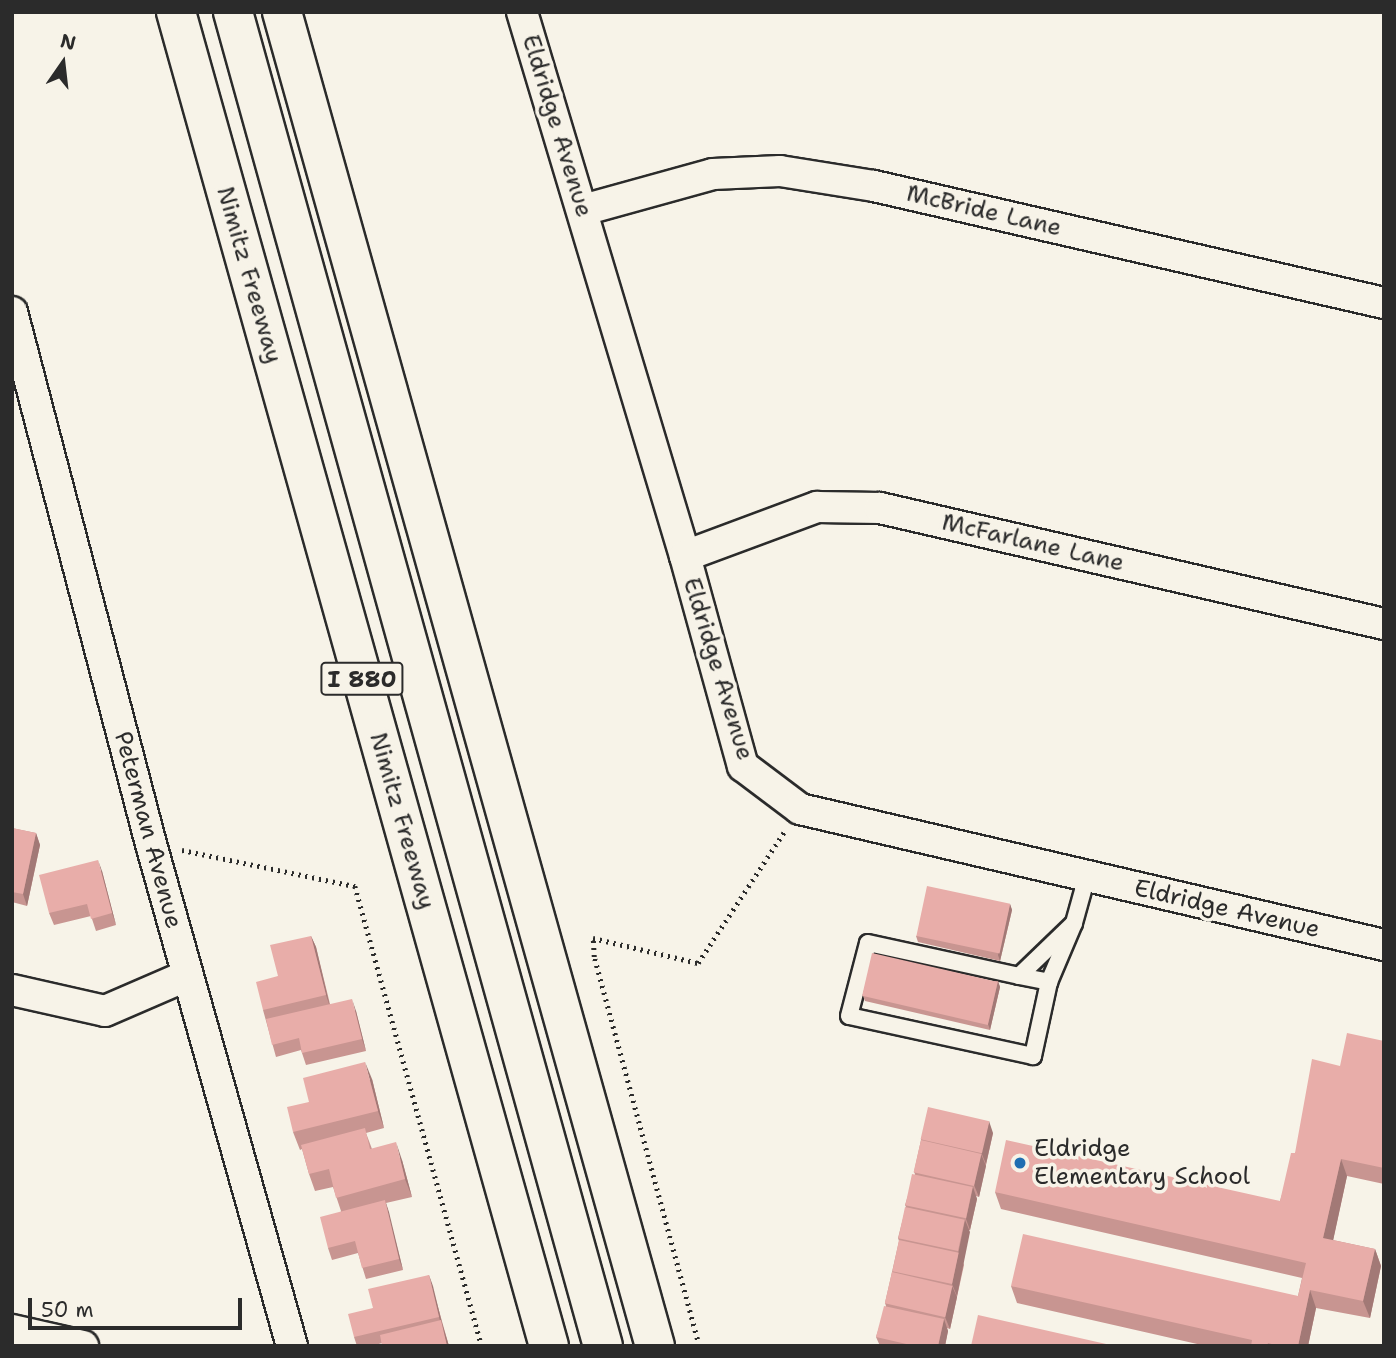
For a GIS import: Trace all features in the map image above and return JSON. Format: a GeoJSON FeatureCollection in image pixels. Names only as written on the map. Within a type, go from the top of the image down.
{"type":"FeatureCollection","features":[{"type":"Feature","properties":{"kind":"highway","name":"Nimitz Freeway"},"geometry":{"type":"LineString","coordinates":[[176,12],[549,1346]]}},
{"type":"Feature","properties":{"kind":"highway","name":"I 880"},"geometry":{"type":"LineString","coordinates":[[233,12],[603,1346]]}},
{"type":"Feature","properties":{"kind":"highway"},"geometry":{"type":"LineString","coordinates":[[282,12],[655,1346]]}},
{"type":"Feature","properties":{"kind":"street","name":"Eldridge Avenue"},"geometry":{"type":"LineString","coordinates":[[522,12],[685,556],[743,766],[800,809],[1384,945]]}},
{"type":"Feature","properties":{"kind":"street","name":"McBride Lane"},"geometry":{"type":"LineString","coordinates":[[583,210],[713,174],[780,171],[874,186],[1384,303]]}},
{"type":"Feature","properties":{"kind":"street","name":"Peterman Avenue"},"geometry":{"type":"LineString","coordinates":[[12,312],[151,844],[292,1346]]}},
{"type":"Feature","properties":{"kind":"street","name":"McFarlane Lane"},"geometry":{"type":"LineString","coordinates":[[685,556],[817,508],[880,508],[1384,624]]}},
{"type":"Feature","properties":{"kind":"street"},"geometry":{"type":"LineString","coordinates":[[12,990],[105,1011],[188,975]]}},
{"type":"Feature","properties":{"kind":"street"},"geometry":{"type":"LineString","coordinates":[[12,1330],[83,1346]]}},
{"type":"Feature","properties":{"kind":"lane"},"geometry":{"type":"LineString","coordinates":[[1049,982],[868,943],[849,1016],[1033,1056],[1049,982],[1074,923],[1087,876]]}},
{"type":"Feature","properties":{"kind":"lane"},"geometry":{"type":"LineString","coordinates":[[1019,976],[1074,923]]}},
{"type":"Feature","properties":{"kind":"path"},"geometry":{"type":"LineString","coordinates":[[699,1346],[594,957],[593,938],[698,963],[800,809]]}},
{"type":"Feature","properties":{"kind":"path"},"geometry":{"type":"LineString","coordinates":[[151,844],[355,886],[482,1346]]}},
{"type":"Feature","properties":{"kind":"building"},"geometry":{"type":"Polygon","coordinates":[[[12,828],[36,833],[23,894],[12,892],[12,828]]]}},
{"type":"Feature","properties":{"kind":"building"},"geometry":{"type":"Polygon","coordinates":[[[98,860],[112,913],[91,919],[87,904],[49,913],[39,875],[98,860]]]}},
{"type":"Feature","properties":{"kind":"building"},"geometry":{"type":"Polygon","coordinates":[[[927,886],[1010,904],[1000,954],[916,936],[927,886]]]}},
{"type":"Feature","properties":{"kind":"building"},"geometry":{"type":"Polygon","coordinates":[[[311,936],[326,995],[263,1010],[256,982],[278,976],[270,945],[311,936]]]}},
{"type":"Feature","properties":{"kind":"building"},"geometry":{"type":"Polygon","coordinates":[[[872,953],[998,982],[988,1025],[862,996],[872,953]]]}},
{"type":"Feature","properties":{"kind":"building"},"geometry":{"type":"Polygon","coordinates":[[[352,999],[362,1039],[302,1053],[299,1038],[272,1045],[266,1019],[352,999]]]}},
{"type":"Feature","properties":{"kind":"building"},"geometry":{"type":"Polygon","coordinates":[[[1347,1033],[1384,1041],[1384,1168],[1341,1159],[1323,1238],[1375,1249],[1363,1301],[1310,1290],[1298,1346],[1268,1343],[1267,1346],[1251,1346],[1252,1340],[1011,1286],[1023,1234],[1298,1296],[1306,1263],[995,1192],[1006,1140],[1280,1201],[1291,1153],[1295,1153],[1312,1059],[1340,1066],[1347,1033]]]}},
{"type":"Feature","properties":{"kind":"building"},"geometry":{"type":"Polygon","coordinates":[[[365,1062],[378,1111],[293,1132],[287,1107],[309,1102],[303,1078],[365,1062]]]}},
{"type":"Feature","properties":{"kind":"building"},"geometry":{"type":"Polygon","coordinates":[[[928,1107],[989,1121],[982,1153],[921,1139],[928,1107]]]}},
{"type":"Feature","properties":{"kind":"building"},"geometry":{"type":"Polygon","coordinates":[[[365,1128],[370,1149],[396,1142],[405,1179],[336,1198],[329,1169],[309,1174],[301,1145],[365,1128]]]}},
{"type":"Feature","properties":{"kind":"building"},"geometry":{"type":"Polygon","coordinates":[[[921,1140],[981,1154],[974,1186],[914,1172],[921,1140]]]}},
{"type":"Feature","properties":{"kind":"building"},"geometry":{"type":"Polygon","coordinates":[[[912,1174],[973,1187],[966,1218],[905,1205],[912,1174]]]}},
{"type":"Feature","properties":{"kind":"building"},"geometry":{"type":"Polygon","coordinates":[[[385,1200],[399,1259],[362,1268],[355,1241],[328,1248],[320,1217],[385,1200]]]}},
{"type":"Feature","properties":{"kind":"building"},"geometry":{"type":"Polygon","coordinates":[[[905,1207],[965,1220],[958,1251],[898,1238],[905,1207]]]}},
{"type":"Feature","properties":{"kind":"building"},"geometry":{"type":"Polygon","coordinates":[[[899,1240],[959,1253],[952,1284],[892,1271],[899,1240]]]}},
{"type":"Feature","properties":{"kind":"building"},"geometry":{"type":"Polygon","coordinates":[[[892,1272],[952,1286],[945,1317],[885,1303],[892,1272]]]}},
{"type":"Feature","properties":{"kind":"building"},"geometry":{"type":"Polygon","coordinates":[[[429,1275],[439,1317],[354,1337],[348,1314],[373,1308],[368,1289],[429,1275]]]}},
{"type":"Feature","properties":{"kind":"building"},"geometry":{"type":"Polygon","coordinates":[[[884,1306],[944,1319],[938,1346],[915,1346],[876,1337],[884,1306]]]}},
{"type":"Feature","properties":{"kind":"building"},"geometry":{"type":"Polygon","coordinates":[[[978,1315],[1115,1346],[971,1346],[978,1315]]]}},
{"type":"Feature","properties":{"kind":"building"},"geometry":{"type":"Polygon","coordinates":[[[441,1320],[447,1346],[382,1346],[380,1335],[441,1320]]]}},
{"type":"Feature","properties":{"kind":"place","name":"Eldridge Elementary School"},"geometry":{"type":"Point","coordinates":[1020,1163]}}]}
